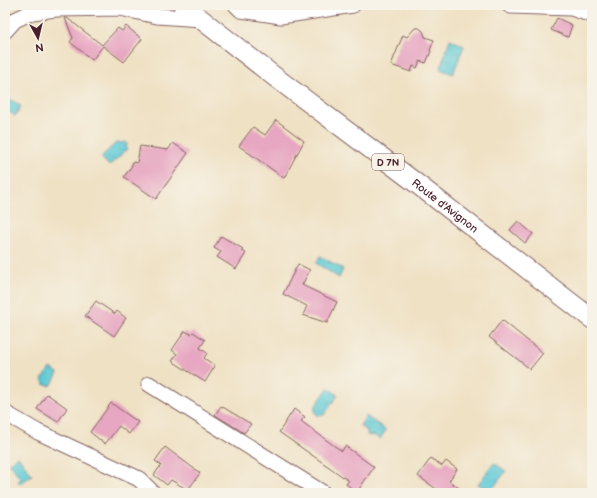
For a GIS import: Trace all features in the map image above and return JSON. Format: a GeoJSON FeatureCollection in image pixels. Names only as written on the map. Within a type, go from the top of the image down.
{"type":"FeatureCollection","features":[{"type":"Feature","properties":{"kind":"main road","name":"Route d'Avignon"},"geometry":{"type":"LineString","coordinates":[[183,5],[592,319]]}},
{"type":"Feature","properties":{"kind":"street"},"geometry":{"type":"LineString","coordinates":[[236,5],[241,10],[281,16],[353,5]]}},
{"type":"Feature","properties":{"kind":"street"},"geometry":{"type":"LineString","coordinates":[[508,5],[571,8],[592,15]]}},
{"type":"Feature","properties":{"kind":"street"},"geometry":{"type":"LineString","coordinates":[[5,31],[15,20],[32,12],[56,8],[120,8],[157,16],[202,19]]}},
{"type":"Feature","properties":{"kind":"street"},"geometry":{"type":"LineString","coordinates":[[149,384],[323,493]]}},
{"type":"Feature","properties":{"kind":"street"},"geometry":{"type":"LineString","coordinates":[[5,413],[38,432],[139,479],[153,493]]}},
{"type":"Feature","properties":{"kind":"water"},"geometry":{"type":"Polygon","coordinates":[[[450,39],[464,46],[453,74],[440,69],[450,39]]]}},
{"type":"Feature","properties":{"kind":"water"},"geometry":{"type":"Polygon","coordinates":[[[5,96],[21,106],[15,116],[5,109],[5,96]]]}},
{"type":"Feature","properties":{"kind":"water"},"geometry":{"type":"Polygon","coordinates":[[[118,141],[120,143],[126,142],[127,149],[109,166],[101,157],[118,141]]]}},
{"type":"Feature","properties":{"kind":"water"},"geometry":{"type":"Polygon","coordinates":[[[320,256],[343,269],[339,278],[316,263],[320,256]]]}},
{"type":"Feature","properties":{"kind":"water"},"geometry":{"type":"Polygon","coordinates":[[[50,368],[58,373],[51,386],[45,385],[42,380],[50,368]]]}},
{"type":"Feature","properties":{"kind":"water"},"geometry":{"type":"Polygon","coordinates":[[[328,388],[338,395],[324,415],[317,415],[314,408],[328,388]]]}},
{"type":"Feature","properties":{"kind":"water"},"geometry":{"type":"Polygon","coordinates":[[[366,416],[386,430],[380,439],[373,435],[368,436],[367,431],[360,426],[366,416]]]}},
{"type":"Feature","properties":{"kind":"water"},"geometry":{"type":"Polygon","coordinates":[[[18,456],[32,475],[20,484],[18,481],[21,479],[9,463],[18,456]]]}},
{"type":"Feature","properties":{"kind":"water"},"geometry":{"type":"Polygon","coordinates":[[[494,463],[506,471],[490,492],[478,484],[494,463]]]}},
{"type":"Feature","properties":{"kind":"building"},"geometry":{"type":"Polygon","coordinates":[[[65,18],[102,45],[118,28],[122,31],[126,26],[142,39],[124,62],[103,46],[92,60],[70,42],[73,38],[65,18]]]}},
{"type":"Feature","properties":{"kind":"building"},"geometry":{"type":"Polygon","coordinates":[[[557,18],[572,25],[568,37],[551,30],[557,18]]]}},
{"type":"Feature","properties":{"kind":"building"},"geometry":{"type":"Polygon","coordinates":[[[415,28],[419,28],[423,31],[425,37],[434,40],[426,63],[420,61],[417,68],[413,66],[411,72],[391,65],[403,35],[407,37],[415,28]]]}},
{"type":"Feature","properties":{"kind":"building"},"geometry":{"type":"Polygon","coordinates":[[[276,120],[304,141],[284,178],[239,146],[253,127],[265,135],[276,120]]]}},
{"type":"Feature","properties":{"kind":"building"},"geometry":{"type":"Polygon","coordinates":[[[173,143],[188,153],[156,199],[124,177],[133,162],[137,163],[140,146],[168,150],[173,143]]]}},
{"type":"Feature","properties":{"kind":"building"},"geometry":{"type":"Polygon","coordinates":[[[518,221],[533,234],[525,243],[510,230],[518,221]]]}},
{"type":"Feature","properties":{"kind":"building"},"geometry":{"type":"Polygon","coordinates":[[[221,236],[243,249],[242,251],[246,253],[236,269],[217,257],[221,252],[214,248],[221,236]]]}},
{"type":"Feature","properties":{"kind":"building"},"geometry":{"type":"Polygon","coordinates":[[[298,264],[310,270],[302,285],[337,302],[327,323],[303,315],[307,306],[283,294],[298,264]]]}},
{"type":"Feature","properties":{"kind":"building"},"geometry":{"type":"Polygon","coordinates":[[[96,301],[115,314],[117,311],[126,318],[114,336],[85,316],[96,301]]]}},
{"type":"Feature","properties":{"kind":"building"},"geometry":{"type":"Polygon","coordinates":[[[502,320],[543,353],[530,369],[489,337],[502,320]]]}},
{"type":"Feature","properties":{"kind":"building"},"geometry":{"type":"Polygon","coordinates":[[[185,331],[191,334],[193,332],[205,340],[200,348],[207,353],[204,358],[215,366],[205,382],[172,361],[177,354],[172,350],[185,331]]]}},
{"type":"Feature","properties":{"kind":"building"},"geometry":{"type":"Polygon","coordinates":[[[47,394],[67,408],[58,422],[37,409],[47,394]]]}},
{"type":"Feature","properties":{"kind":"building"},"geometry":{"type":"Polygon","coordinates":[[[111,403],[138,422],[129,434],[119,426],[105,444],[90,432],[111,403]]]}},
{"type":"Feature","properties":{"kind":"building"},"geometry":{"type":"Polygon","coordinates":[[[221,406],[251,424],[244,433],[215,415],[221,406]]]}},
{"type":"Feature","properties":{"kind":"building"},"geometry":{"type":"Polygon","coordinates":[[[294,409],[305,417],[301,421],[333,445],[342,451],[345,446],[374,467],[357,492],[346,484],[349,481],[279,432],[294,409]]]}},
{"type":"Feature","properties":{"kind":"building"},"geometry":{"type":"Polygon","coordinates":[[[165,447],[200,473],[188,490],[171,480],[167,485],[154,475],[161,465],[155,461],[165,447]]]}},
{"type":"Feature","properties":{"kind":"building"},"geometry":{"type":"Polygon","coordinates":[[[431,458],[442,466],[446,461],[457,469],[449,481],[466,493],[442,493],[418,476],[431,458]]]}}]}
